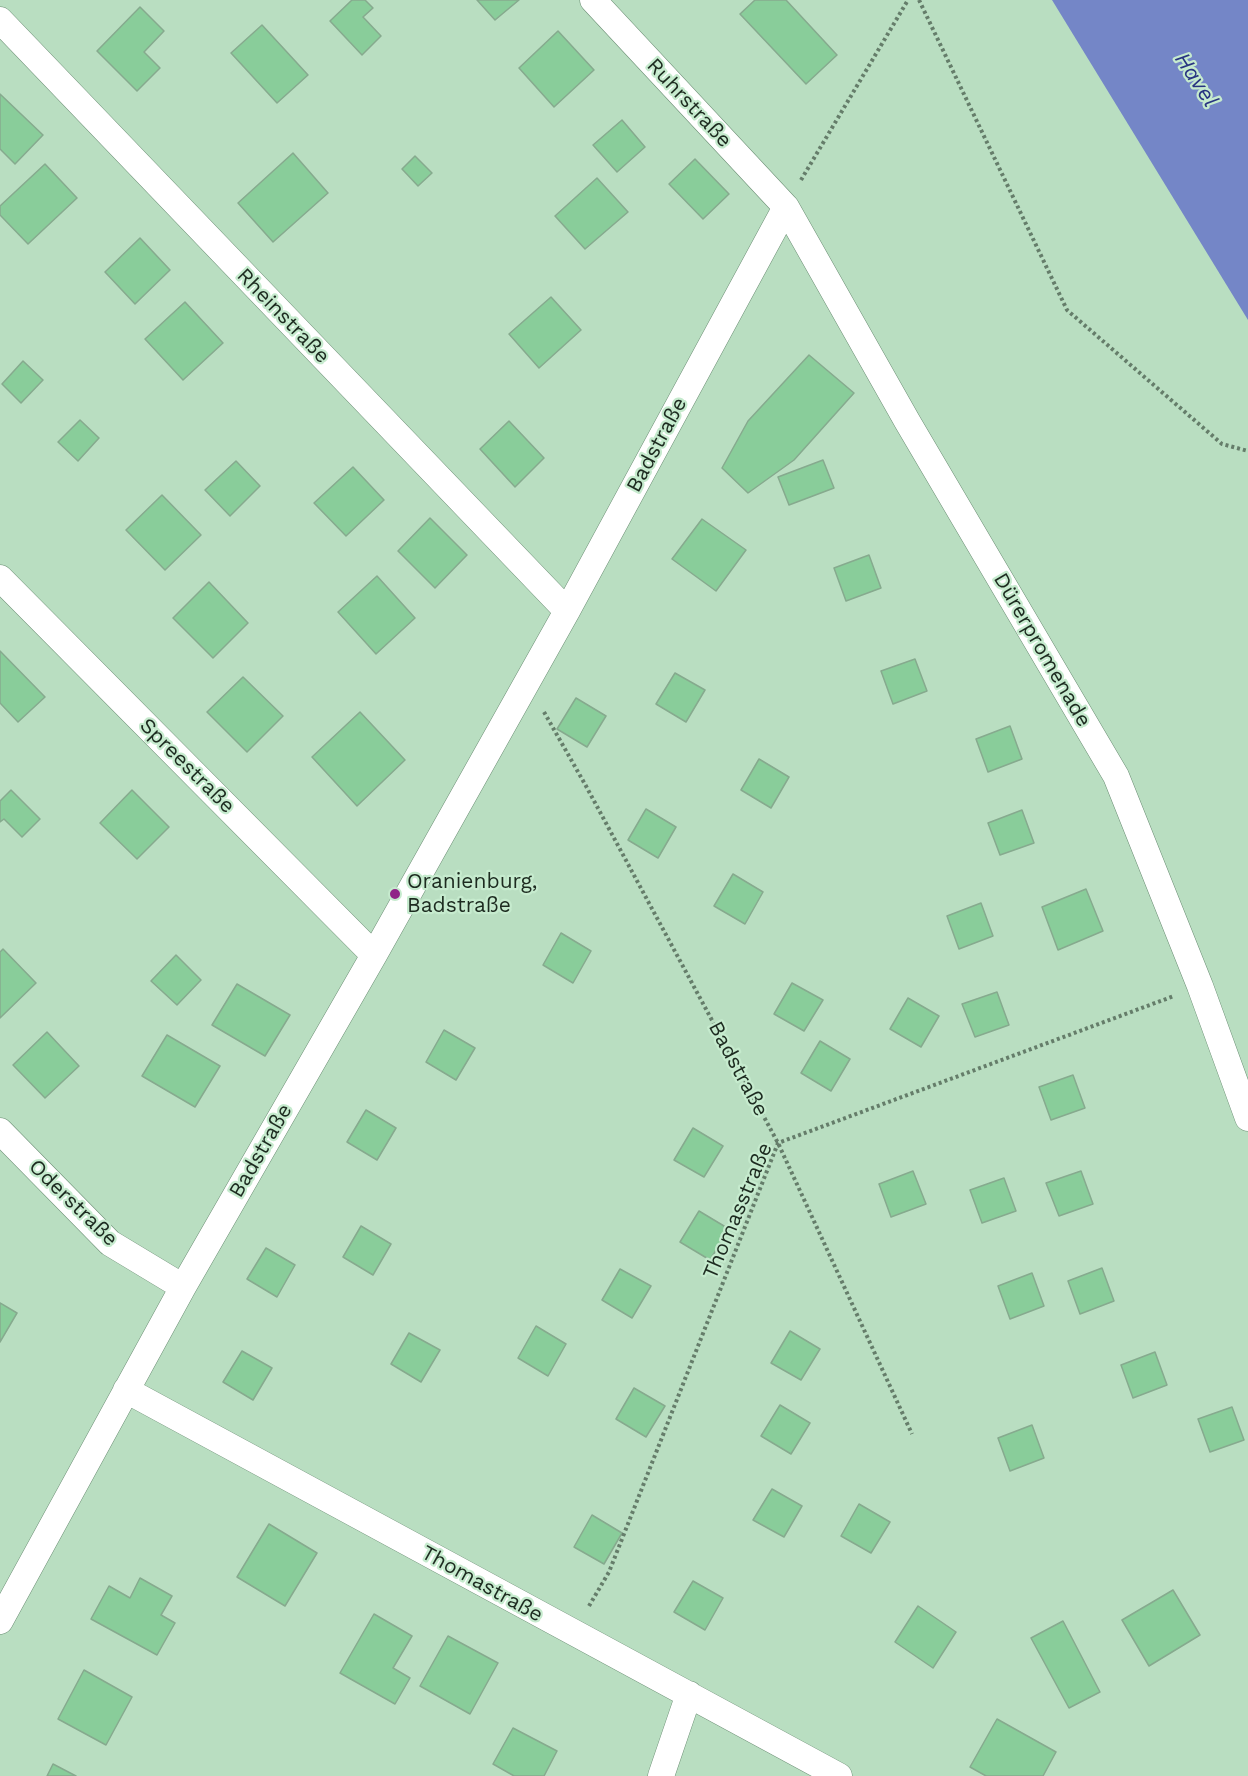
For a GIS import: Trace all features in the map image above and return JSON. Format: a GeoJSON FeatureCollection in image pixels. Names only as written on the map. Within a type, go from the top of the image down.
{"type":"FeatureCollection","features":[{"type":"Feature","properties":{"kind":"street","name":"Ruhrstraße"},"geometry":{"type":"LineString","coordinates":[[593,0],[786,207]]}},
{"type":"Feature","properties":{"kind":"street","name":"Rheinstraße"},"geometry":{"type":"LineString","coordinates":[[0,22],[567,611]]}},
{"type":"Feature","properties":{"kind":"street","name":"Badstraße"},"geometry":{"type":"LineString","coordinates":[[0,1621],[183,1287],[527,683],[786,207]]}},
{"type":"Feature","properties":{"kind":"street","name":"Dürerpromenade"},"geometry":{"type":"LineString","coordinates":[[786,207],[907,421],[1116,776],[1200,986],[1248,1118]]}},
{"type":"Feature","properties":{"kind":"street","name":"Spreestraße"},"geometry":{"type":"LineString","coordinates":[[0,578],[374,955]]}},
{"type":"Feature","properties":{"kind":"street","name":"Oderstraße"},"geometry":{"type":"LineString","coordinates":[[0,1131],[110,1243],[183,1287]]}},
{"type":"Feature","properties":{"kind":"street","name":"Thomastraße"},"geometry":{"type":"LineString","coordinates":[[126,1390],[839,1776]]}},
{"type":"Feature","properties":{"kind":"street"},"geometry":{"type":"LineString","coordinates":[[661,1776],[689,1695]]}},
{"type":"Feature","properties":{"kind":"path"},"geometry":{"type":"LineString","coordinates":[[786,207],[908,0]]}},
{"type":"Feature","properties":{"kind":"path"},"geometry":{"type":"LineString","coordinates":[[920,0],[1067,309],[1222,444],[1248,451]]}},
{"type":"Feature","properties":{"kind":"path","name":"Badstraße"},"geometry":{"type":"LineString","coordinates":[[527,683],[586,786],[778,1143],[912,1434]]}},
{"type":"Feature","properties":{"kind":"path","name":"Thomasstraße"},"geometry":{"type":"LineString","coordinates":[[574,1634],[609,1572],[778,1143],[1200,986]]}},
{"type":"Feature","properties":{"kind":"water","name":"Havel"},"geometry":{"type":"Polygon","coordinates":[[[1052,0],[1248,0],[1248,320],[1052,0]]]}},
{"type":"Feature","properties":{"kind":"building"},"geometry":{"type":"Polygon","coordinates":[[[352,0],[365,0],[373,8],[363,17],[381,36],[362,55],[330,21],[352,0]]]}},
{"type":"Feature","properties":{"kind":"building"},"geometry":{"type":"Polygon","coordinates":[[[477,0],[519,0],[495,20],[477,0]]]}},
{"type":"Feature","properties":{"kind":"building"},"geometry":{"type":"Polygon","coordinates":[[[755,0],[786,0],[837,55],[806,84],[740,14],[755,0]]]}},
{"type":"Feature","properties":{"kind":"building"},"geometry":{"type":"Polygon","coordinates":[[[140,7],[164,31],[144,52],[160,68],[137,91],[97,51],[140,7]]]}},
{"type":"Feature","properties":{"kind":"building"},"geometry":{"type":"Polygon","coordinates":[[[262,25],[308,75],[277,103],[231,53],[262,25]]]}},
{"type":"Feature","properties":{"kind":"building"},"geometry":{"type":"Polygon","coordinates":[[[558,31],[594,70],[554,107],[519,68],[558,31]]]}},
{"type":"Feature","properties":{"kind":"building"},"geometry":{"type":"Polygon","coordinates":[[[0,94],[43,135],[15,164],[0,149],[0,94]]]}},
{"type":"Feature","properties":{"kind":"building"},"geometry":{"type":"Polygon","coordinates":[[[622,120],[645,147],[617,172],[593,145],[622,120]]]}},
{"type":"Feature","properties":{"kind":"building"},"geometry":{"type":"Polygon","coordinates":[[[293,153],[328,193],[273,242],[238,203],[293,153]]]}},
{"type":"Feature","properties":{"kind":"building"},"geometry":{"type":"Polygon","coordinates":[[[415,156],[432,173],[418,186],[402,169],[415,156]]]}},
{"type":"Feature","properties":{"kind":"building"},"geometry":{"type":"Polygon","coordinates":[[[695,159],[729,194],[703,219],[669,184],[695,159]]]}},
{"type":"Feature","properties":{"kind":"building"},"geometry":{"type":"Polygon","coordinates":[[[45,164],[77,198],[28,244],[0,215],[0,206],[45,164]]]}},
{"type":"Feature","properties":{"kind":"building"},"geometry":{"type":"Polygon","coordinates":[[[597,178],[628,212],[585,249],[555,216],[597,178]]]}},
{"type":"Feature","properties":{"kind":"building"},"geometry":{"type":"Polygon","coordinates":[[[140,238],[170,270],[135,304],[105,272],[140,238]]]}},
{"type":"Feature","properties":{"kind":"building"},"geometry":{"type":"Polygon","coordinates":[[[551,297],[581,330],[539,368],[509,334],[551,297]]]}},
{"type":"Feature","properties":{"kind":"building"},"geometry":{"type":"Polygon","coordinates":[[[185,302],[223,343],[183,380],[145,339],[185,302]]]}},
{"type":"Feature","properties":{"kind":"building"},"geometry":{"type":"Polygon","coordinates":[[[809,355],[854,393],[794,460],[748,493],[722,468],[748,421],[809,355]]]}},
{"type":"Feature","properties":{"kind":"building"},"geometry":{"type":"Polygon","coordinates":[[[23,361],[43,380],[21,403],[2,384],[23,361]]]}},
{"type":"Feature","properties":{"kind":"building"},"geometry":{"type":"Polygon","coordinates":[[[80,420],[99,438],[78,461],[58,442],[80,420]]]}},
{"type":"Feature","properties":{"kind":"building"},"geometry":{"type":"Polygon","coordinates":[[[509,421],[544,458],[515,487],[480,449],[509,421]]]}},
{"type":"Feature","properties":{"kind":"building"},"geometry":{"type":"Polygon","coordinates":[[[823,460],[834,488],[789,505],[778,477],[823,460]]]}},
{"type":"Feature","properties":{"kind":"building"},"geometry":{"type":"Polygon","coordinates":[[[236,461],[260,486],[230,516],[205,490],[236,461]]]}},
{"type":"Feature","properties":{"kind":"building"},"geometry":{"type":"Polygon","coordinates":[[[353,467],[384,500],[346,536],[314,503],[353,467]]]}},
{"type":"Feature","properties":{"kind":"building"},"geometry":{"type":"Polygon","coordinates":[[[162,495],[201,535],[165,570],[126,530],[162,495]]]}},
{"type":"Feature","properties":{"kind":"building"},"geometry":{"type":"Polygon","coordinates":[[[430,518],[467,555],[435,588],[398,551],[430,518]]]}},
{"type":"Feature","properties":{"kind":"building"},"geometry":{"type":"Polygon","coordinates":[[[702,519],[746,550],[716,591],[672,559],[702,519]]]}},
{"type":"Feature","properties":{"kind":"building"},"geometry":{"type":"Polygon","coordinates":[[[869,555],[881,588],[846,601],[834,568],[869,555]]]}},
{"type":"Feature","properties":{"kind":"building"},"geometry":{"type":"Polygon","coordinates":[[[377,576],[415,618],[376,654],[338,612],[377,576]]]}},
{"type":"Feature","properties":{"kind":"building"},"geometry":{"type":"Polygon","coordinates":[[[209,582],[248,623],[213,658],[173,618],[209,582]]]}},
{"type":"Feature","properties":{"kind":"building"},"geometry":{"type":"Polygon","coordinates":[[[0,651],[45,697],[18,722],[0,703],[0,651]]]}},
{"type":"Feature","properties":{"kind":"building"},"geometry":{"type":"Polygon","coordinates":[[[915,659],[927,691],[893,704],[881,671],[915,659]]]}},
{"type":"Feature","properties":{"kind":"building"},"geometry":{"type":"Polygon","coordinates":[[[675,673],[705,690],[686,722],[656,704],[675,673]]]}},
{"type":"Feature","properties":{"kind":"building"},"geometry":{"type":"Polygon","coordinates":[[[243,677],[283,716],[247,752],[207,712],[243,677]]]}},
{"type":"Feature","properties":{"kind":"building"},"geometry":{"type":"Polygon","coordinates":[[[576,698],[606,716],[587,747],[557,729],[576,698]]]}},
{"type":"Feature","properties":{"kind":"building"},"geometry":{"type":"Polygon","coordinates":[[[360,712],[405,760],[357,806],[312,757],[360,712]]]}},
{"type":"Feature","properties":{"kind":"building"},"geometry":{"type":"Polygon","coordinates":[[[1010,726],[1022,759],[988,772],[976,739],[1010,726]]]}},
{"type":"Feature","properties":{"kind":"building"},"geometry":{"type":"Polygon","coordinates":[[[759,759],[789,777],[771,808],[741,790],[759,759]]]}},
{"type":"Feature","properties":{"kind":"building"},"geometry":{"type":"Polygon","coordinates":[[[11,790],[40,819],[22,837],[4,819],[0,822],[0,801],[11,790]]]}},
{"type":"Feature","properties":{"kind":"building"},"geometry":{"type":"Polygon","coordinates":[[[132,790],[169,827],[137,859],[100,823],[132,790]]]}},
{"type":"Feature","properties":{"kind":"building"},"geometry":{"type":"Polygon","coordinates":[[[646,809],[676,827],[658,858],[628,840],[646,809]]]}},
{"type":"Feature","properties":{"kind":"building"},"geometry":{"type":"Polygon","coordinates":[[[1022,810],[1034,843],[1000,855],[988,823],[1022,810]]]}},
{"type":"Feature","properties":{"kind":"building"},"geometry":{"type":"Polygon","coordinates":[[[733,874],[763,892],[745,924],[714,906],[733,874]]]}},
{"type":"Feature","properties":{"kind":"building"},"geometry":{"type":"Polygon","coordinates":[[[1086,889],[1103,931],[1058,950],[1042,907],[1086,889]]]}},
{"type":"Feature","properties":{"kind":"building"},"geometry":{"type":"Polygon","coordinates":[[[981,903],[993,936],[959,949],[947,916],[981,903]]]}},
{"type":"Feature","properties":{"kind":"building"},"geometry":{"type":"Polygon","coordinates":[[[561,933],[591,951],[573,983],[543,965],[561,933]]]}},
{"type":"Feature","properties":{"kind":"building"},"geometry":{"type":"Polygon","coordinates":[[[3,949],[36,983],[0,1018],[0,952],[3,949]]]}},
{"type":"Feature","properties":{"kind":"building"},"geometry":{"type":"Polygon","coordinates":[[[176,955],[201,980],[177,1005],[151,981],[176,955]]]}},
{"type":"Feature","properties":{"kind":"building"},"geometry":{"type":"Polygon","coordinates":[[[792,983],[823,1000],[804,1031],[774,1014],[792,983]]]}},
{"type":"Feature","properties":{"kind":"building"},"geometry":{"type":"Polygon","coordinates":[[[237,984],[290,1015],[265,1056],[212,1025],[237,984]]]}},
{"type":"Feature","properties":{"kind":"building"},"geometry":{"type":"Polygon","coordinates":[[[997,992],[1009,1025],[975,1037],[962,1004],[997,992]]]}},
{"type":"Feature","properties":{"kind":"building"},"geometry":{"type":"Polygon","coordinates":[[[908,998],[939,1016],[921,1047],[890,1029],[908,998]]]}},
{"type":"Feature","properties":{"kind":"building"},"geometry":{"type":"Polygon","coordinates":[[[444,1030],[475,1048],[456,1080],[426,1062],[444,1030]]]}},
{"type":"Feature","properties":{"kind":"building"},"geometry":{"type":"Polygon","coordinates":[[[47,1032],[79,1066],[45,1098],[13,1065],[47,1032]]]}},
{"type":"Feature","properties":{"kind":"building"},"geometry":{"type":"Polygon","coordinates":[[[167,1035],[220,1066],[195,1107],[142,1076],[167,1035]]]}},
{"type":"Feature","properties":{"kind":"building"},"geometry":{"type":"Polygon","coordinates":[[[820,1041],[850,1059],[831,1091],[801,1073],[820,1041]]]}},
{"type":"Feature","properties":{"kind":"building"},"geometry":{"type":"Polygon","coordinates":[[[1073,1075],[1085,1108],[1051,1120],[1039,1087],[1073,1075]]]}},
{"type":"Feature","properties":{"kind":"building"},"geometry":{"type":"Polygon","coordinates":[[[366,1110],[396,1128],[377,1160],[347,1142],[366,1110]]]}},
{"type":"Feature","properties":{"kind":"building"},"geometry":{"type":"Polygon","coordinates":[[[693,1128],[723,1146],[704,1177],[674,1160],[693,1128]]]}},
{"type":"Feature","properties":{"kind":"building"},"geometry":{"type":"Polygon","coordinates":[[[913,1171],[926,1204],[891,1217],[879,1184],[913,1171]]]}},
{"type":"Feature","properties":{"kind":"building"},"geometry":{"type":"Polygon","coordinates":[[[1081,1171],[1093,1204],[1059,1216],[1046,1183],[1081,1171]]]}},
{"type":"Feature","properties":{"kind":"building"},"geometry":{"type":"Polygon","coordinates":[[[1004,1178],[1016,1211],[982,1223],[970,1190],[1004,1178]]]}},
{"type":"Feature","properties":{"kind":"building"},"geometry":{"type":"Polygon","coordinates":[[[699,1211],[729,1229],[710,1260],[680,1242],[699,1211]]]}},
{"type":"Feature","properties":{"kind":"building"},"geometry":{"type":"Polygon","coordinates":[[[361,1226],[391,1244],[373,1275],[343,1257],[361,1226]]]}},
{"type":"Feature","properties":{"kind":"building"},"geometry":{"type":"Polygon","coordinates":[[[266,1248],[295,1265],[277,1297],[247,1279],[266,1248]]]}},
{"type":"Feature","properties":{"kind":"building"},"geometry":{"type":"Polygon","coordinates":[[[1102,1268],[1114,1301],[1080,1314],[1068,1281],[1102,1268]]]}},
{"type":"Feature","properties":{"kind":"building"},"geometry":{"type":"Polygon","coordinates":[[[620,1269],[651,1286],[632,1318],[602,1300],[620,1269]]]}},
{"type":"Feature","properties":{"kind":"building"},"geometry":{"type":"Polygon","coordinates":[[[1032,1273],[1044,1306],[1010,1319],[998,1286],[1032,1273]]]}},
{"type":"Feature","properties":{"kind":"building"},"geometry":{"type":"Polygon","coordinates":[[[0,1303],[17,1313],[0,1342],[0,1303]]]}},
{"type":"Feature","properties":{"kind":"building"},"geometry":{"type":"Polygon","coordinates":[[[536,1326],[566,1344],[548,1376],[518,1358],[536,1326]]]}},
{"type":"Feature","properties":{"kind":"building"},"geometry":{"type":"Polygon","coordinates":[[[790,1331],[820,1349],[801,1380],[771,1363],[790,1331]]]}},
{"type":"Feature","properties":{"kind":"building"},"geometry":{"type":"Polygon","coordinates":[[[409,1333],[440,1350],[421,1382],[391,1364],[409,1333]]]}},
{"type":"Feature","properties":{"kind":"building"},"geometry":{"type":"Polygon","coordinates":[[[242,1351],[272,1368],[253,1400],[223,1382],[242,1351]]]}},
{"type":"Feature","properties":{"kind":"building"},"geometry":{"type":"Polygon","coordinates":[[[1155,1352],[1167,1385],[1133,1398],[1121,1365],[1155,1352]]]}},
{"type":"Feature","properties":{"kind":"building"},"geometry":{"type":"Polygon","coordinates":[[[634,1388],[665,1406],[646,1437],[616,1419],[634,1388]]]}},
{"type":"Feature","properties":{"kind":"building"},"geometry":{"type":"Polygon","coordinates":[[[780,1405],[810,1423],[791,1454],[761,1436],[780,1405]]]}},
{"type":"Feature","properties":{"kind":"building"},"geometry":{"type":"Polygon","coordinates":[[[1232,1407],[1244,1440],[1210,1452],[1198,1419],[1232,1407]]]}},
{"type":"Feature","properties":{"kind":"building"},"geometry":{"type":"Polygon","coordinates":[[[1032,1425],[1044,1458],[1010,1471],[998,1438],[1032,1425]]]}},
{"type":"Feature","properties":{"kind":"building"},"geometry":{"type":"Polygon","coordinates":[[[772,1489],[802,1506],[784,1537],[753,1520],[772,1489]]]}},
{"type":"Feature","properties":{"kind":"building"},"geometry":{"type":"Polygon","coordinates":[[[859,1504],[890,1522],[871,1553],[841,1536],[859,1504]]]}},
{"type":"Feature","properties":{"kind":"building"},"geometry":{"type":"Polygon","coordinates":[[[592,1515],[622,1533],[604,1564],[574,1547],[592,1515]]]}},
{"type":"Feature","properties":{"kind":"building"},"geometry":{"type":"Polygon","coordinates":[[[269,1524],[317,1553],[285,1606],[237,1577],[269,1524]]]}},
{"type":"Feature","properties":{"kind":"building"},"geometry":{"type":"Polygon","coordinates":[[[140,1578],[172,1596],[161,1615],[175,1623],[157,1655],[91,1619],[109,1586],[130,1598],[140,1578]]]}},
{"type":"Feature","properties":{"kind":"building"},"geometry":{"type":"Polygon","coordinates":[[[693,1581],[723,1598],[705,1630],[674,1612],[693,1581]]]}},
{"type":"Feature","properties":{"kind":"building"},"geometry":{"type":"Polygon","coordinates":[[[1173,1590],[1200,1635],[1149,1666],[1122,1620],[1173,1590]]]}},
{"type":"Feature","properties":{"kind":"building"},"geometry":{"type":"Polygon","coordinates":[[[918,1606],[956,1632],[933,1668],[895,1642],[918,1606]]]}},
{"type":"Feature","properties":{"kind":"building"},"geometry":{"type":"Polygon","coordinates":[[[374,1614],[412,1636],[393,1668],[410,1678],[395,1704],[340,1673],[374,1614]]]}},
{"type":"Feature","properties":{"kind":"building"},"geometry":{"type":"Polygon","coordinates":[[[1063,1621],[1100,1692],[1069,1708],[1031,1638],[1063,1621]]]}},
{"type":"Feature","properties":{"kind":"building"},"geometry":{"type":"Polygon","coordinates":[[[448,1636],[498,1663],[470,1714],[420,1686],[448,1636]]]}},
{"type":"Feature","properties":{"kind":"building"},"geometry":{"type":"Polygon","coordinates":[[[84,1670],[132,1697],[106,1745],[58,1719],[84,1670]]]}},
{"type":"Feature","properties":{"kind":"building"},"geometry":{"type":"Polygon","coordinates":[[[997,1719],[1056,1752],[1043,1776],[986,1776],[970,1767],[997,1719]]]}},
{"type":"Feature","properties":{"kind":"building"},"geometry":{"type":"Polygon","coordinates":[[[513,1728],[557,1751],[544,1776],[514,1776],[493,1764],[513,1728]]]}},
{"type":"Feature","properties":{"kind":"building"},"geometry":{"type":"Polygon","coordinates":[[[53,1764],[76,1776],[47,1776],[53,1764]]]}},
{"type":"Feature","properties":{"kind":"place","name":"Oranienburg, Badstraße"},"geometry":{"type":"Point","coordinates":[395,894]}}]}
